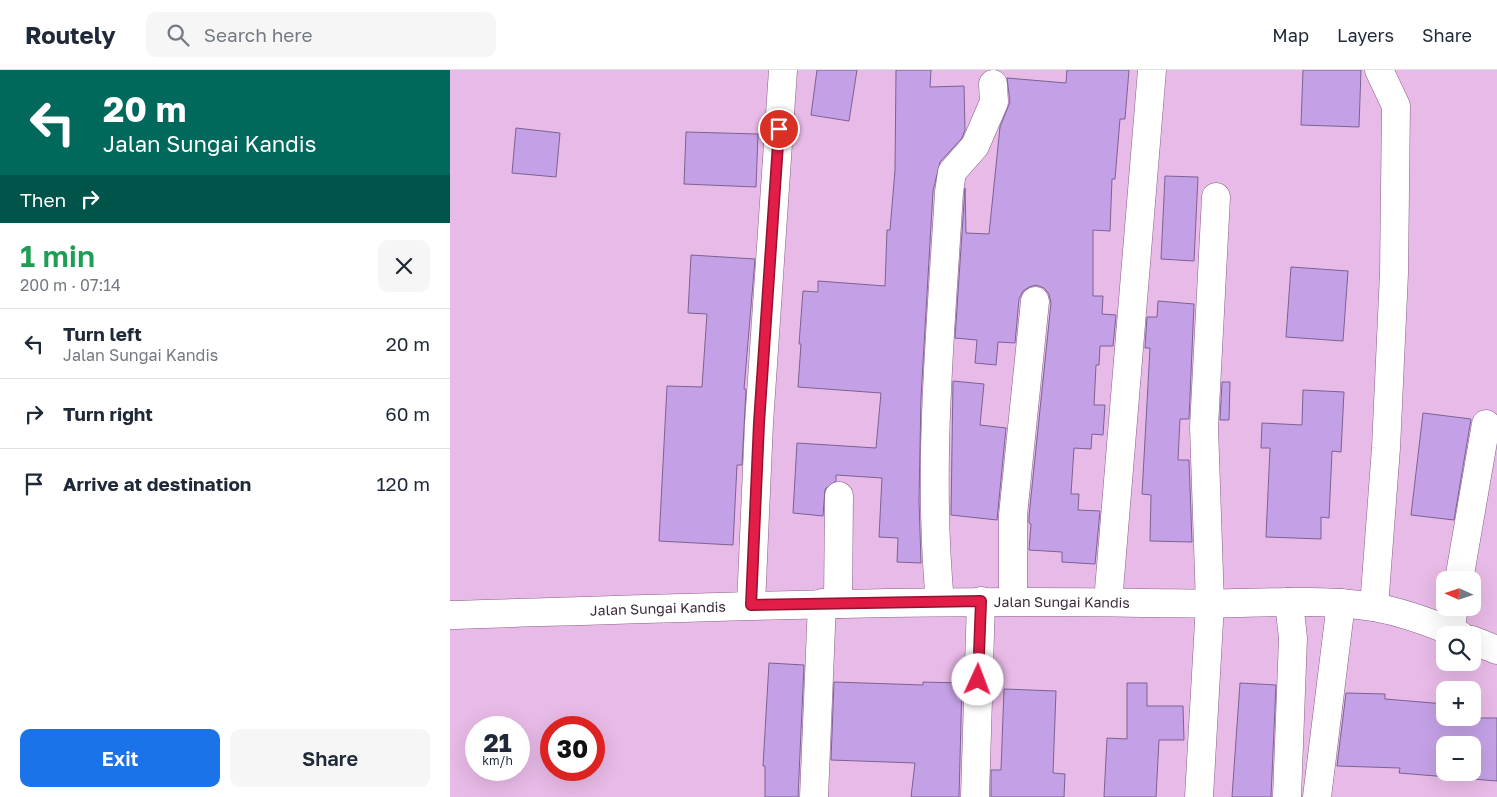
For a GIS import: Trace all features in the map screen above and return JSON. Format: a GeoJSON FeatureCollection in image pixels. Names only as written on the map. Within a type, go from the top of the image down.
{"type":"FeatureCollection","features":[{"type":"Feature","properties":{"kind":"street"},"geometry":{"type":"LineString","coordinates":[[751,605],[759,423],[783,70]]}},
{"type":"Feature","properties":{"kind":"street"},"geometry":{"type":"LineString","coordinates":[[1108,602],[1152,70]]}},
{"type":"Feature","properties":{"kind":"street"},"geometry":{"type":"LineString","coordinates":[[1374,607],[1386,448],[1394,273],[1396,106],[1379,70]]}},
{"type":"Feature","properties":{"kind":"street"},"geometry":{"type":"LineString","coordinates":[[940,602],[936,556],[935,444],[949,192],[952,172],[975,146],[994,102],[992,84]]}},
{"type":"Feature","properties":{"kind":"street"},"geometry":{"type":"LineString","coordinates":[[1199,797],[1210,604],[1204,427],[1216,197]]}},
{"type":"Feature","properties":{"kind":"street"},"geometry":{"type":"LineString","coordinates":[[1013,600],[1013,515],[1035,301]]}},
{"type":"Feature","properties":{"kind":"street"},"geometry":{"type":"LineString","coordinates":[[1461,571],[1486,424]]}},
{"type":"Feature","properties":{"kind":"street"},"geometry":{"type":"LineString","coordinates":[[814,797],[839,496]]}},
{"type":"Feature","properties":{"kind":"street","name":"Jalan Sungai Kandis"},"geometry":{"type":"LineString","coordinates":[[450,616],[830,603],[1013,600],[1210,604],[1288,602],[1374,607],[1444,626]]}},
{"type":"Feature","properties":{"kind":"street"},"geometry":{"type":"LineString","coordinates":[[975,797],[981,601]]}},
{"type":"Feature","properties":{"kind":"street"},"geometry":{"type":"LineString","coordinates":[[1287,797],[1293,638],[1288,602]]}},
{"type":"Feature","properties":{"kind":"street"},"geometry":{"type":"LineString","coordinates":[[1316,797],[1341,604]]}},
{"type":"Feature","properties":{"kind":"building"},"geometry":{"type":"Polygon","coordinates":[[[817,70],[857,70],[849,121],[811,115],[817,70]]]}},
{"type":"Feature","properties":{"kind":"building"},"geometry":{"type":"Polygon","coordinates":[[[896,70],[931,70],[930,87],[964,86],[965,130],[962,138],[940,162],[933,191],[921,397],[919,500],[921,563],[897,562],[898,538],[879,537],[882,478],[836,475],[836,481],[825,489],[823,516],[793,513],[797,443],[876,448],[881,393],[798,387],[801,344],[799,344],[803,291],[818,292],[818,281],[885,286],[887,230],[890,230],[895,170],[896,70]]]}},
{"type":"Feature","properties":{"kind":"building"},"geometry":{"type":"Polygon","coordinates":[[[1067,70],[1129,70],[1125,119],[1120,119],[1115,179],[1112,179],[1110,231],[1093,230],[1093,296],[1103,296],[1102,314],[1116,315],[1113,346],[1100,346],[1099,365],[1096,365],[1094,405],[1105,405],[1103,435],[1092,434],[1091,449],[1074,448],[1071,494],[1079,494],[1078,510],[1100,511],[1095,564],[1062,562],[1062,552],[1029,550],[1031,524],[1029,523],[1029,516],[1051,303],[1049,294],[1044,288],[1036,285],[1023,291],[1019,299],[1015,343],[998,342],[996,365],[975,363],[977,340],[955,338],[965,188],[966,233],[989,234],[1000,127],[1010,102],[1007,78],[1066,83],[1067,70]]]}},
{"type":"Feature","properties":{"kind":"building"},"geometry":{"type":"Polygon","coordinates":[[[1303,70],[1361,70],[1359,127],[1301,125],[1303,70]]]}},
{"type":"Feature","properties":{"kind":"building"},"geometry":{"type":"Polygon","coordinates":[[[516,128],[560,133],[556,177],[512,173],[516,128]]]}},
{"type":"Feature","properties":{"kind":"building"},"geometry":{"type":"Polygon","coordinates":[[[686,132],[758,134],[756,187],[684,184],[686,132]]]}},
{"type":"Feature","properties":{"kind":"building"},"geometry":{"type":"Polygon","coordinates":[[[1165,176],[1198,177],[1194,261],[1161,259],[1165,176]]]}},
{"type":"Feature","properties":{"kind":"building"},"geometry":{"type":"Polygon","coordinates":[[[691,255],[755,259],[744,389],[746,389],[742,465],[737,465],[733,545],[659,541],[667,386],[702,387],[707,314],[688,313],[691,255]]]}},
{"type":"Feature","properties":{"kind":"building"},"geometry":{"type":"Polygon","coordinates":[[[1291,267],[1348,271],[1343,341],[1286,337],[1291,267]]]}},
{"type":"Feature","properties":{"kind":"building"},"geometry":{"type":"Polygon","coordinates":[[[1158,301],[1194,304],[1189,419],[1180,419],[1178,460],[1189,460],[1192,542],[1150,541],[1151,495],[1142,494],[1150,348],[1145,348],[1147,317],[1157,317],[1158,301]]]}},
{"type":"Feature","properties":{"kind":"building"},"geometry":{"type":"Polygon","coordinates":[[[953,381],[984,384],[980,425],[1006,428],[997,520],[951,515],[953,381]]]}},
{"type":"Feature","properties":{"kind":"building"},"geometry":{"type":"Polygon","coordinates":[[[1222,382],[1230,382],[1229,420],[1220,420],[1222,382]]]}},
{"type":"Feature","properties":{"kind":"building"},"geometry":{"type":"Polygon","coordinates":[[[1303,390],[1344,392],[1341,452],[1332,451],[1329,518],[1321,517],[1321,539],[1266,537],[1270,448],[1261,448],[1262,423],[1302,425],[1303,390]]]}},
{"type":"Feature","properties":{"kind":"building"},"geometry":{"type":"Polygon","coordinates":[[[1423,413],[1471,419],[1454,520],[1411,515],[1423,413]]]}},
{"type":"Feature","properties":{"kind":"building"},"geometry":{"type":"Polygon","coordinates":[[[769,663],[804,665],[798,797],[765,797],[765,766],[763,766],[769,663]]]}},
{"type":"Feature","properties":{"kind":"building"},"geometry":{"type":"Polygon","coordinates":[[[834,682],[923,685],[923,682],[962,683],[959,797],[911,797],[915,763],[831,760],[834,682]]]}},
{"type":"Feature","properties":{"kind":"building"},"geometry":{"type":"Polygon","coordinates":[[[1127,683],[1147,683],[1147,706],[1183,706],[1184,740],[1159,740],[1156,797],[1104,797],[1107,738],[1127,739],[1127,683]]]}},
{"type":"Feature","properties":{"kind":"building"},"geometry":{"type":"Polygon","coordinates":[[[1240,683],[1276,685],[1271,797],[1232,797],[1240,683]]]}},
{"type":"Feature","properties":{"kind":"building"},"geometry":{"type":"Polygon","coordinates":[[[1004,689],[1056,691],[1053,773],[1065,774],[1064,797],[991,797],[991,770],[1001,770],[1004,689]]]}},
{"type":"Feature","properties":{"kind":"building"},"geometry":{"type":"Polygon","coordinates":[[[1346,693],[1385,694],[1385,699],[1436,703],[1436,726],[1481,726],[1481,718],[1497,718],[1497,781],[1481,780],[1481,736],[1436,736],[1436,776],[1399,773],[1400,768],[1337,766],[1346,693]]]}},
{"type":"Feature","properties":{"kind":"route"},"geometry":{"type":"LineString","coordinates":[[779,129],[759,423],[751,605],[981,601],[978,680]]}}]}
